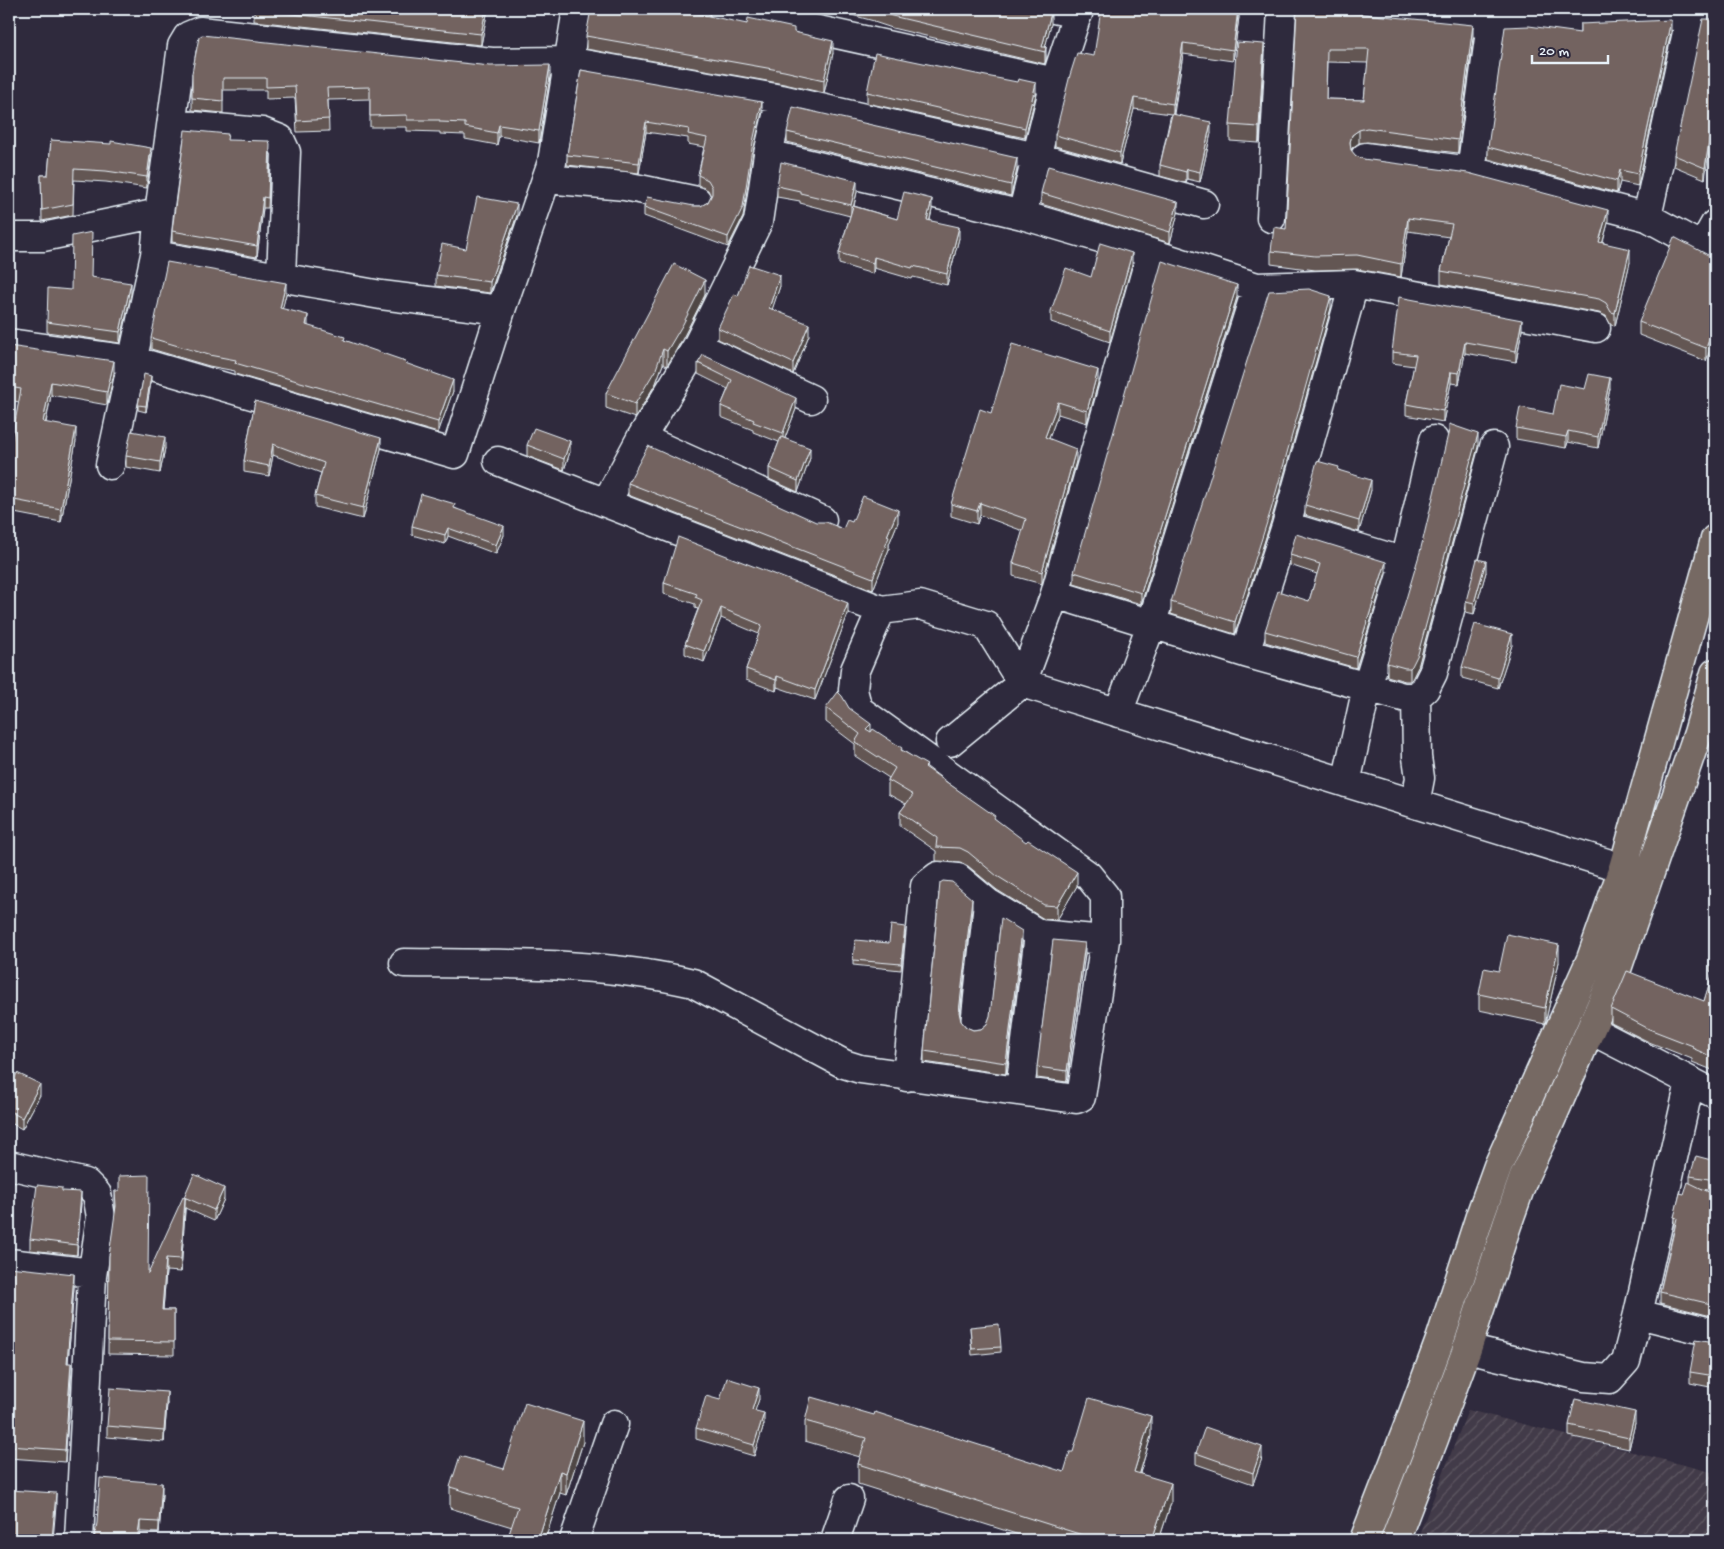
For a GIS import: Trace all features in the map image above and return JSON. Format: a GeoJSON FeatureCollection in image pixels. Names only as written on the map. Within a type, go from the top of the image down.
{"type":"FeatureCollection","features":[{"type":"Feature","properties":{"kind":"main road"},"geometry":{"type":"LineString","coordinates":[[1364,1540],[1408,1429],[1440,1340],[1498,1166],[1591,959],[1623,868],[1715,539]]}},
{"type":"Feature","properties":{"kind":"main road"},"geometry":{"type":"LineString","coordinates":[[1395,1540],[1467,1349],[1524,1177],[1617,969],[1707,736],[1715,673]]}},
{"type":"Feature","properties":{"kind":"street"},"geometry":{"type":"LineString","coordinates":[[9,343],[132,360],[455,454],[501,310],[552,162],[577,9]]}},
{"type":"Feature","properties":{"kind":"street"},"geometry":{"type":"LineString","coordinates":[[728,9],[1055,82]]}},
{"type":"Feature","properties":{"kind":"street"},"geometry":{"type":"LineString","coordinates":[[1270,218],[1282,9]]}},
{"type":"Feature","properties":{"kind":"street"},"geometry":{"type":"LineString","coordinates":[[1335,9],[1458,14],[1491,24],[1703,14],[1647,217]]}},
{"type":"Feature","properties":{"kind":"street"},"geometry":{"type":"LineString","coordinates":[[1022,215],[1055,82],[1070,11]]}},
{"type":"Feature","properties":{"kind":"street"},"geometry":{"type":"LineString","coordinates":[[1471,171],[1491,24]]}},
{"type":"Feature","properties":{"kind":"street"},"geometry":{"type":"LineString","coordinates":[[110,465],[155,255],[182,46],[188,36],[200,31],[492,62],[567,61],[781,99],[1036,157],[1204,204]]}},
{"type":"Feature","properties":{"kind":"street"},"geometry":{"type":"LineString","coordinates":[[606,503],[641,438],[697,346],[758,222],[768,154],[781,99]]}},
{"type":"Feature","properties":{"kind":"street"},"geometry":{"type":"LineString","coordinates":[[172,124],[262,132],[280,139],[286,152],[281,277]]}},
{"type":"Feature","properties":{"kind":"street"},"geometry":{"type":"LineString","coordinates":[[768,154],[1022,215],[1257,287],[1354,284],[1596,328]]}},
{"type":"Feature","properties":{"kind":"street"},"geometry":{"type":"LineString","coordinates":[[1365,157],[1471,171],[1647,217],[1711,241]]}},
{"type":"Feature","properties":{"kind":"street"},"geometry":{"type":"LineString","coordinates":[[546,179],[625,186],[697,200]]}},
{"type":"Feature","properties":{"kind":"street"},"geometry":{"type":"LineString","coordinates":[[9,237],[43,237],[159,213]]}},
{"type":"Feature","properties":{"kind":"street"},"geometry":{"type":"LineString","coordinates":[[950,742],[1022,684],[1055,594],[1151,253]]}},
{"type":"Feature","properties":{"kind":"street"},"geometry":{"type":"LineString","coordinates":[[155,255],[381,295],[501,310]]}},
{"type":"Feature","properties":{"kind":"street"},"geometry":{"type":"LineString","coordinates":[[1246,653],[1286,526],[1354,284]]}},
{"type":"Feature","properties":{"kind":"street"},"geometry":{"type":"LineString","coordinates":[[1118,713],[1151,625],[1257,287]]}},
{"type":"Feature","properties":{"kind":"street"},"geometry":{"type":"LineString","coordinates":[[697,346],[812,399]]}},
{"type":"Feature","properties":{"kind":"street"},"geometry":{"type":"LineString","coordinates":[[641,438],[822,520]]}},
{"type":"Feature","properties":{"kind":"street"},"geometry":{"type":"LineString","coordinates":[[1346,783],[1367,687],[1405,562],[1434,440]]}},
{"type":"Feature","properties":{"kind":"street"},"geometry":{"type":"LineString","coordinates":[[1055,594],[1246,653],[1403,697],[1416,697],[1424,689],[1433,673],[1494,447]]}},
{"type":"Feature","properties":{"kind":"street"},"geometry":{"type":"LineString","coordinates":[[498,461],[881,610],[920,606],[986,625],[1022,684],[1623,868]]}},
{"type":"Feature","properties":{"kind":"street"},"geometry":{"type":"LineString","coordinates":[[1286,526],[1405,562]]}},
{"type":"Feature","properties":{"kind":"street"},"geometry":{"type":"LineString","coordinates":[[404,963],[511,964],[619,970],[668,977],[693,982],[844,1064],[860,1069],[1020,1092],[1076,1099],[1081,1097],[1105,940],[1105,896],[1088,875],[858,709],[853,690],[855,670],[881,610]]}},
{"type":"Feature","properties":{"kind":"street"},"geometry":{"type":"LineString","coordinates":[[1416,697],[1417,757],[1420,778],[1416,804]]}},
{"type":"Feature","properties":{"kind":"street"},"geometry":{"type":"LineString","coordinates":[[907,1077],[924,886],[938,876],[958,878],[988,903],[1039,934],[1105,940]]}},
{"type":"Feature","properties":{"kind":"street"},"geometry":{"type":"LineString","coordinates":[[975,1025],[988,903]]}},
{"type":"Feature","properties":{"kind":"street"},"geometry":{"type":"LineString","coordinates":[[1020,1092],[1039,934]]}},
{"type":"Feature","properties":{"kind":"street"},"geometry":{"type":"LineString","coordinates":[[1591,1030],[1715,1094]]}},
{"type":"Feature","properties":{"kind":"street"},"geometry":{"type":"LineString","coordinates":[[1467,1349],[1584,1377],[1610,1379],[1626,1361],[1690,1082]]}},
{"type":"Feature","properties":{"kind":"street"},"geometry":{"type":"LineString","coordinates":[[9,1165],[86,1183],[97,1194],[101,1217],[92,1273],[79,1540]]}},
{"type":"Feature","properties":{"kind":"street"},"geometry":{"type":"LineString","coordinates":[[9,1263],[92,1273]]}},
{"type":"Feature","properties":{"kind":"street"},"geometry":{"type":"LineString","coordinates":[[1638,1314],[1715,1333]]}},
{"type":"Feature","properties":{"kind":"street"},"geometry":{"type":"LineString","coordinates":[[574,1540],[614,1424]]}},
{"type":"Feature","properties":{"kind":"street"},"geometry":{"type":"LineString","coordinates":[[835,1540],[849,1498]]}},
{"type":"Feature","properties":{"kind":"shaded area"},"geometry":{"type":"Polygon","coordinates":[[[1468,1410],[1715,1473],[1715,1540],[1417,1540],[1468,1410]]]}},
{"type":"Feature","properties":{"kind":"building"},"geometry":{"type":"Polygon","coordinates":[[[254,9],[486,9],[481,34],[254,9]]]}},
{"type":"Feature","properties":{"kind":"building"},"geometry":{"type":"Polygon","coordinates":[[[591,9],[676,9],[747,24],[748,18],[794,28],[794,32],[833,41],[824,80],[784,71],[586,36],[591,9]]]}},
{"type":"Feature","properties":{"kind":"building"},"geometry":{"type":"Polygon","coordinates":[[[875,9],[1044,9],[1051,13],[1042,47],[1046,47],[1045,52],[892,16],[874,11],[875,9]]]}},
{"type":"Feature","properties":{"kind":"building"},"geometry":{"type":"Polygon","coordinates":[[[1101,9],[1238,9],[1233,50],[1183,43],[1173,104],[1134,98],[1120,153],[1055,135],[1077,53],[1094,56],[1101,9]]]}},
{"type":"Feature","properties":{"kind":"building"},"geometry":{"type":"Polygon","coordinates":[[[1297,9],[1327,9],[1473,25],[1458,140],[1367,128],[1359,130],[1352,135],[1350,142],[1351,150],[1356,156],[1363,159],[1468,173],[1608,210],[1599,242],[1630,249],[1615,313],[1611,312],[1606,303],[1599,299],[1441,271],[1452,224],[1408,218],[1401,264],[1357,255],[1315,256],[1271,251],[1274,227],[1286,229],[1297,9]],[[1327,49],[1326,99],[1364,100],[1369,49],[1327,49]]]}},
{"type":"Feature","properties":{"kind":"building"},"geometry":{"type":"Polygon","coordinates":[[[1703,19],[1715,19],[1715,101],[1705,168],[1674,155],[1703,19]]]}},
{"type":"Feature","properties":{"kind":"building"},"geometry":{"type":"Polygon","coordinates":[[[1671,20],[1638,174],[1620,170],[1617,181],[1488,147],[1505,27],[1529,26],[1580,33],[1580,24],[1671,20]]]}},
{"type":"Feature","properties":{"kind":"building"},"geometry":{"type":"Polygon","coordinates":[[[202,35],[490,66],[550,65],[539,131],[499,125],[497,133],[465,127],[465,123],[440,122],[440,120],[407,120],[407,115],[370,116],[370,87],[327,88],[329,119],[297,121],[295,86],[266,87],[266,78],[223,78],[223,101],[192,98],[192,73],[199,37],[202,35]]]}},
{"type":"Feature","properties":{"kind":"building"},"geometry":{"type":"Polygon","coordinates":[[[1237,42],[1264,44],[1259,127],[1230,125],[1237,42]]]}},
{"type":"Feature","properties":{"kind":"building"},"geometry":{"type":"Polygon","coordinates":[[[875,53],[1017,82],[1018,79],[1036,83],[1025,128],[867,92],[875,53]]]}},
{"type":"Feature","properties":{"kind":"building"},"geometry":{"type":"Polygon","coordinates":[[[581,70],[762,102],[753,142],[743,207],[728,237],[644,207],[647,197],[694,206],[701,206],[708,202],[712,194],[712,187],[708,180],[698,175],[707,138],[688,134],[689,129],[646,122],[639,163],[567,155],[581,70]]]}},
{"type":"Feature","properties":{"kind":"building"},"geometry":{"type":"Polygon","coordinates":[[[793,107],[1017,158],[1011,185],[787,132],[793,107]]]}},
{"type":"Feature","properties":{"kind":"building"},"geometry":{"type":"Polygon","coordinates":[[[1172,114],[1211,122],[1200,172],[1187,169],[1186,172],[1160,165],[1172,114]]]}},
{"type":"Feature","properties":{"kind":"building"},"geometry":{"type":"Polygon","coordinates":[[[185,130],[228,134],[227,140],[269,141],[268,198],[263,197],[257,246],[172,231],[185,130]]]}},
{"type":"Feature","properties":{"kind":"building"},"geometry":{"type":"Polygon","coordinates":[[[51,140],[111,144],[111,141],[151,148],[147,177],[74,169],[73,204],[42,210],[41,175],[48,175],[51,140]]]}},
{"type":"Feature","properties":{"kind":"building"},"geometry":{"type":"Polygon","coordinates":[[[781,162],[857,181],[851,205],[777,186],[781,162]]]}},
{"type":"Feature","properties":{"kind":"building"},"geometry":{"type":"Polygon","coordinates":[[[1048,166],[1178,202],[1170,232],[1041,193],[1048,166]]]}},
{"type":"Feature","properties":{"kind":"building"},"geometry":{"type":"Polygon","coordinates":[[[904,192],[932,199],[927,220],[959,227],[947,274],[913,266],[912,268],[874,257],[873,263],[839,253],[853,206],[897,219],[904,192]]]}},
{"type":"Feature","properties":{"kind":"building"},"geometry":{"type":"Polygon","coordinates":[[[477,197],[517,204],[490,282],[436,275],[442,244],[466,249],[477,197]]]}},
{"type":"Feature","properties":{"kind":"building"},"geometry":{"type":"Polygon","coordinates":[[[92,232],[91,277],[131,283],[120,332],[47,322],[48,288],[71,290],[72,236],[92,232]]]}},
{"type":"Feature","properties":{"kind":"building"},"geometry":{"type":"Polygon","coordinates":[[[1674,237],[1715,257],[1715,324],[1706,348],[1639,322],[1674,237]]]}},
{"type":"Feature","properties":{"kind":"building"},"geometry":{"type":"Polygon","coordinates":[[[1100,243],[1132,253],[1110,331],[1051,311],[1066,268],[1091,277],[1100,243]]]}},
{"type":"Feature","properties":{"kind":"building"},"geometry":{"type":"Polygon","coordinates":[[[1162,261],[1237,285],[1141,593],[1074,572],[1162,261]]]}},
{"type":"Feature","properties":{"kind":"building"},"geometry":{"type":"Polygon","coordinates":[[[167,262],[286,283],[280,308],[308,315],[306,325],[345,337],[344,340],[453,380],[438,422],[235,363],[236,360],[209,355],[151,338],[167,262]]]}},
{"type":"Feature","properties":{"kind":"building"},"geometry":{"type":"Polygon","coordinates":[[[674,264],[705,280],[683,324],[667,351],[663,349],[656,369],[635,404],[606,393],[674,264]]]}},
{"type":"Feature","properties":{"kind":"building"},"geometry":{"type":"Polygon","coordinates":[[[749,265],[780,275],[769,308],[809,324],[793,363],[718,328],[734,294],[738,296],[749,265]]]}},
{"type":"Feature","properties":{"kind":"building"},"geometry":{"type":"Polygon","coordinates":[[[1309,289],[1331,296],[1271,510],[1235,622],[1171,602],[1269,291],[1309,289]]]}},
{"type":"Feature","properties":{"kind":"building"},"geometry":{"type":"Polygon","coordinates":[[[1399,297],[1522,320],[1516,351],[1465,342],[1459,373],[1451,372],[1443,411],[1406,404],[1416,355],[1392,352],[1399,297]]]}},
{"type":"Feature","properties":{"kind":"building"},"geometry":{"type":"Polygon","coordinates":[[[1012,344],[1098,370],[1087,411],[1058,402],[1045,437],[1076,449],[1042,572],[1013,563],[1026,519],[980,503],[977,511],[951,504],[980,409],[991,413],[1012,344]]]}},
{"type":"Feature","properties":{"kind":"building"},"geometry":{"type":"Polygon","coordinates":[[[9,346],[114,361],[107,392],[51,382],[43,422],[76,428],[61,509],[9,499],[9,455],[21,389],[9,387],[9,346]]]}},
{"type":"Feature","properties":{"kind":"building"},"geometry":{"type":"Polygon","coordinates":[[[703,355],[796,398],[783,433],[753,422],[754,420],[721,406],[732,380],[698,363],[703,355]]]}},
{"type":"Feature","properties":{"kind":"building"},"geometry":{"type":"Polygon","coordinates":[[[144,374],[151,376],[146,406],[138,405],[144,374]]]}},
{"type":"Feature","properties":{"kind":"building"},"geometry":{"type":"Polygon","coordinates":[[[1589,374],[1610,378],[1598,437],[1568,431],[1566,437],[1516,428],[1520,407],[1553,414],[1559,384],[1585,389],[1589,374]]]}},
{"type":"Feature","properties":{"kind":"building"},"geometry":{"type":"Polygon","coordinates":[[[255,401],[381,438],[363,508],[315,496],[324,463],[273,444],[269,466],[244,461],[255,401]]]}},
{"type":"Feature","properties":{"kind":"building"},"geometry":{"type":"Polygon","coordinates":[[[1449,424],[1478,434],[1418,654],[1412,666],[1405,668],[1387,663],[1420,552],[1449,424]]]}},
{"type":"Feature","properties":{"kind":"building"},"geometry":{"type":"Polygon","coordinates":[[[534,428],[570,441],[564,459],[527,445],[534,428]]]}},
{"type":"Feature","properties":{"kind":"building"},"geometry":{"type":"Polygon","coordinates":[[[131,431],[165,437],[160,462],[126,456],[131,431]]]}},
{"type":"Feature","properties":{"kind":"building"},"geometry":{"type":"Polygon","coordinates":[[[781,437],[810,448],[798,481],[769,468],[781,437]]]}},
{"type":"Feature","properties":{"kind":"building"},"geometry":{"type":"Polygon","coordinates":[[[648,446],[816,522],[826,522],[843,529],[847,520],[852,522],[863,496],[898,510],[873,578],[628,483],[648,446]]]}},
{"type":"Feature","properties":{"kind":"building"},"geometry":{"type":"Polygon","coordinates":[[[1317,461],[1339,467],[1338,470],[1371,480],[1359,521],[1305,505],[1317,461]]]}},
{"type":"Feature","properties":{"kind":"building"},"geometry":{"type":"Polygon","coordinates":[[[421,494],[455,504],[454,508],[504,526],[496,545],[448,528],[445,535],[412,526],[421,494]]]}},
{"type":"Feature","properties":{"kind":"building"},"geometry":{"type":"Polygon","coordinates":[[[1296,534],[1386,562],[1356,657],[1265,631],[1278,591],[1309,601],[1320,564],[1290,555],[1296,534]]]}},
{"type":"Feature","properties":{"kind":"building"},"geometry":{"type":"Polygon","coordinates":[[[678,537],[848,603],[815,690],[777,676],[776,680],[746,669],[762,625],[721,608],[704,651],[685,644],[702,600],[695,597],[697,594],[664,583],[678,537]]]}},
{"type":"Feature","properties":{"kind":"building"},"geometry":{"type":"Polygon","coordinates":[[[1477,559],[1486,561],[1474,603],[1466,601],[1477,559]]]}},
{"type":"Feature","properties":{"kind":"building"},"geometry":{"type":"Polygon","coordinates":[[[1475,624],[1512,634],[1498,678],[1462,667],[1475,624]]]}},
{"type":"Feature","properties":{"kind":"building"},"geometry":{"type":"Polygon","coordinates":[[[838,692],[849,708],[871,724],[866,729],[871,732],[873,729],[902,748],[901,750],[927,765],[925,767],[995,816],[994,818],[1026,842],[1028,840],[1077,872],[1057,906],[1044,905],[997,876],[968,852],[960,848],[936,847],[937,838],[900,812],[913,795],[888,780],[895,768],[855,742],[860,734],[826,708],[838,692]]]}},
{"type":"Feature","properties":{"kind":"building"},"geometry":{"type":"Polygon","coordinates":[[[943,881],[952,882],[972,899],[959,1012],[961,1021],[966,1027],[973,1030],[981,1029],[987,1024],[990,1016],[1001,918],[1022,931],[1006,1063],[924,1051],[940,883],[943,881]]]}},
{"type":"Feature","properties":{"kind":"building"},"geometry":{"type":"Polygon","coordinates":[[[891,925],[905,927],[901,964],[853,960],[855,940],[889,943],[891,925]]]}},
{"type":"Feature","properties":{"kind":"building"},"geometry":{"type":"Polygon","coordinates":[[[1507,934],[1559,945],[1545,1008],[1479,994],[1484,968],[1499,971],[1507,934]]]}},
{"type":"Feature","properties":{"kind":"building"},"geometry":{"type":"Polygon","coordinates":[[[1053,940],[1085,943],[1067,1071],[1037,1067],[1053,940]]]}},
{"type":"Feature","properties":{"kind":"building"},"geometry":{"type":"Polygon","coordinates":[[[1715,940],[1715,959],[1710,958],[1715,940]]]}},
{"type":"Feature","properties":{"kind":"building"},"geometry":{"type":"Polygon","coordinates":[[[1715,966],[1715,1058],[1692,1048],[1693,1046],[1649,1029],[1611,1009],[1627,971],[1704,1001],[1715,966]]]}},
{"type":"Feature","properties":{"kind":"building"},"geometry":{"type":"Polygon","coordinates":[[[17,1073],[40,1084],[22,1118],[9,1111],[9,1090],[17,1073]]]}},
{"type":"Feature","properties":{"kind":"building"},"geometry":{"type":"Polygon","coordinates":[[[1696,1156],[1715,1161],[1715,1180],[1690,1176],[1696,1156]]]}},
{"type":"Feature","properties":{"kind":"building"},"geometry":{"type":"Polygon","coordinates":[[[194,1174],[224,1188],[214,1210],[184,1197],[194,1174]]]}},
{"type":"Feature","properties":{"kind":"building"},"geometry":{"type":"Polygon","coordinates":[[[149,1175],[148,1274],[183,1197],[185,1198],[181,1259],[166,1258],[162,1310],[174,1310],[174,1342],[108,1341],[109,1256],[116,1206],[115,1191],[119,1191],[119,1176],[149,1175]]]}},
{"type":"Feature","properties":{"kind":"building"},"geometry":{"type":"Polygon","coordinates":[[[1688,1182],[1715,1195],[1715,1305],[1660,1292],[1677,1218],[1674,1217],[1680,1193],[1684,1194],[1688,1182]]]}},
{"type":"Feature","properties":{"kind":"building"},"geometry":{"type":"Polygon","coordinates":[[[37,1185],[62,1188],[62,1191],[81,1192],[77,1245],[30,1239],[37,1185]]]}},
{"type":"Feature","properties":{"kind":"building"},"geometry":{"type":"Polygon","coordinates":[[[9,1267],[74,1274],[67,1363],[71,1363],[65,1450],[9,1446],[9,1267]]]}},
{"type":"Feature","properties":{"kind":"building"},"geometry":{"type":"Polygon","coordinates":[[[999,1324],[1001,1347],[972,1349],[970,1327],[999,1324]]]}},
{"type":"Feature","properties":{"kind":"building"},"geometry":{"type":"Polygon","coordinates":[[[1696,1339],[1715,1342],[1715,1376],[1690,1372],[1696,1339]]]}},
{"type":"Feature","properties":{"kind":"building"},"geometry":{"type":"Polygon","coordinates":[[[727,1378],[759,1388],[752,1410],[764,1413],[754,1445],[696,1428],[706,1396],[720,1400],[727,1378]]]}},
{"type":"Feature","properties":{"kind":"building"},"geometry":{"type":"Polygon","coordinates":[[[110,1388],[167,1392],[164,1431],[107,1426],[110,1388]]]}},
{"type":"Feature","properties":{"kind":"building"},"geometry":{"type":"Polygon","coordinates":[[[811,1397],[874,1415],[875,1412],[1064,1472],[1070,1452],[1073,1452],[1089,1398],[1151,1416],[1134,1472],[1171,1483],[1152,1540],[1094,1540],[858,1464],[866,1438],[805,1421],[811,1397]]]}},
{"type":"Feature","properties":{"kind":"building"},"geometry":{"type":"Polygon","coordinates":[[[1575,1399],[1635,1412],[1629,1438],[1569,1425],[1575,1399]]]}},
{"type":"Feature","properties":{"kind":"building"},"geometry":{"type":"Polygon","coordinates":[[[525,1403],[583,1421],[566,1473],[560,1471],[538,1540],[507,1540],[518,1507],[450,1487],[460,1456],[504,1469],[525,1403]]]}},
{"type":"Feature","properties":{"kind":"building"},"geometry":{"type":"Polygon","coordinates":[[[1205,1427],[1262,1447],[1253,1473],[1196,1453],[1205,1427]]]}},
{"type":"Feature","properties":{"kind":"building"},"geometry":{"type":"Polygon","coordinates":[[[100,1478],[162,1483],[159,1522],[140,1521],[137,1540],[94,1540],[100,1478]]]}},
{"type":"Feature","properties":{"kind":"building"},"geometry":{"type":"Polygon","coordinates":[[[9,1490],[56,1493],[52,1540],[9,1540],[9,1490]]]}},
{"type":"Feature","properties":{"kind":"building"},"geometry":{"type":"Polygon","coordinates":[[[932,1532],[960,1540],[929,1540],[932,1532]]]}}]}
